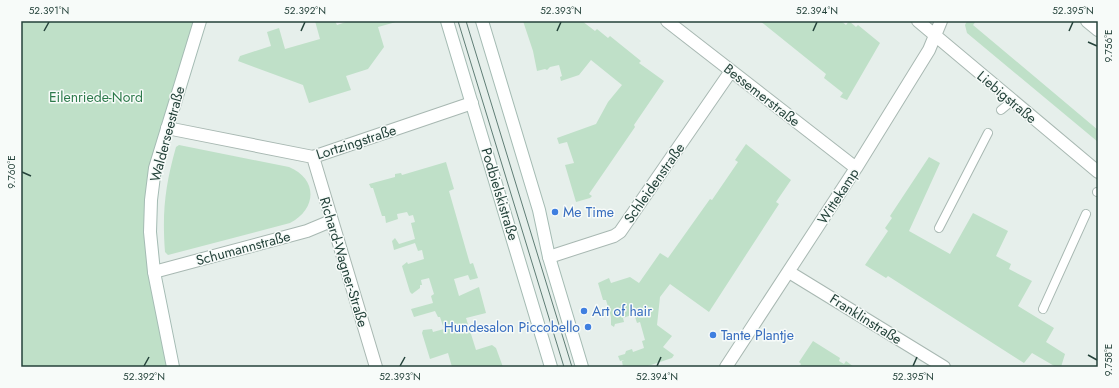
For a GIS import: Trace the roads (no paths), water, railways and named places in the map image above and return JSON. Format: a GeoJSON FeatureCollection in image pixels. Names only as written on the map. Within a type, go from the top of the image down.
{"type":"FeatureCollection","features":[{"type":"Feature","properties":{"kind":"street","name":"Walderseestraße"},"geometry":{"type":"LineString","coordinates":[[173,367],[154,272],[150,232],[151,200],[155,168],[200,21]]}},
{"type":"Feature","properties":{"kind":"street","name":"Podbielskistraße"},"geometry":{"type":"LineString","coordinates":[[447,21],[551,367]]}},
{"type":"Feature","properties":{"kind":"street"},"geometry":{"type":"LineString","coordinates":[[482,21],[539,210],[549,257],[582,367]]}},
{"type":"Feature","properties":{"kind":"street","name":"Bessemerstraße"},"geometry":{"type":"LineString","coordinates":[[667,21],[856,168]]}},
{"type":"Feature","properties":{"kind":"street","name":"Liebigstraße"},"geometry":{"type":"LineString","coordinates":[[918,21],[1098,172]]}},
{"type":"Feature","properties":{"kind":"street","name":"Wittekamp"},"geometry":{"type":"LineString","coordinates":[[726,367],[856,168],[929,50],[941,21]]}},
{"type":"Feature","properties":{"kind":"street"},"geometry":{"type":"LineString","coordinates":[[1087,21],[1098,30]]}},
{"type":"Feature","properties":{"kind":"street","name":"Schleidenstraße"},"geometry":{"type":"LineString","coordinates":[[549,257],[614,236],[620,232],[731,71]]}},
{"type":"Feature","properties":{"kind":"street","name":"Lortzingstraße"},"geometry":{"type":"LineString","coordinates":[[167,128],[312,157],[472,103]]}},
{"type":"Feature","properties":{"kind":"street","name":"Richard-Wagner-Straße"},"geometry":{"type":"LineString","coordinates":[[312,157],[376,367]]}},
{"type":"Feature","properties":{"kind":"street","name":"Schumannstraße"},"geometry":{"type":"LineString","coordinates":[[154,272],[307,231],[331,221]]}},
{"type":"Feature","properties":{"kind":"street","name":"Franklinstraße"},"geometry":{"type":"LineString","coordinates":[[789,272],[944,367]]}},
{"type":"Feature","properties":{"kind":"lane"},"geometry":{"type":"LineString","coordinates":[[1001,110],[1012,101]]}},
{"type":"Feature","properties":{"kind":"lane"},"geometry":{"type":"LineString","coordinates":[[938,228],[988,133]]}},
{"type":"Feature","properties":{"kind":"lane"},"geometry":{"type":"LineString","coordinates":[[1043,309],[1086,214]]}},
{"type":"Feature","properties":{"kind":"tram line"},"geometry":{"type":"LineString","coordinates":[[458,21],[564,367]]}},
{"type":"Feature","properties":{"kind":"tram line"},"geometry":{"type":"LineString","coordinates":[[466,21],[572,367]]}},
{"type":"Feature","properties":{"kind":"place","name":"Me Time"},"geometry":{"type":"Point","coordinates":[555,212]}},
{"type":"Feature","properties":{"kind":"place","name":"Art of hair"},"geometry":{"type":"Point","coordinates":[584,311]}},
{"type":"Feature","properties":{"kind":"place","name":"Hundesalon Piccobello"},"geometry":{"type":"Point","coordinates":[588,327]}},
{"type":"Feature","properties":{"kind":"place","name":"Tante Plantje"},"geometry":{"type":"Point","coordinates":[713,335]}},
{"type":"Feature","properties":{"kind":"park label","name":"Eilenriede-Nord"},"geometry":{"type":"Point","coordinates":[96,97]}}]}
